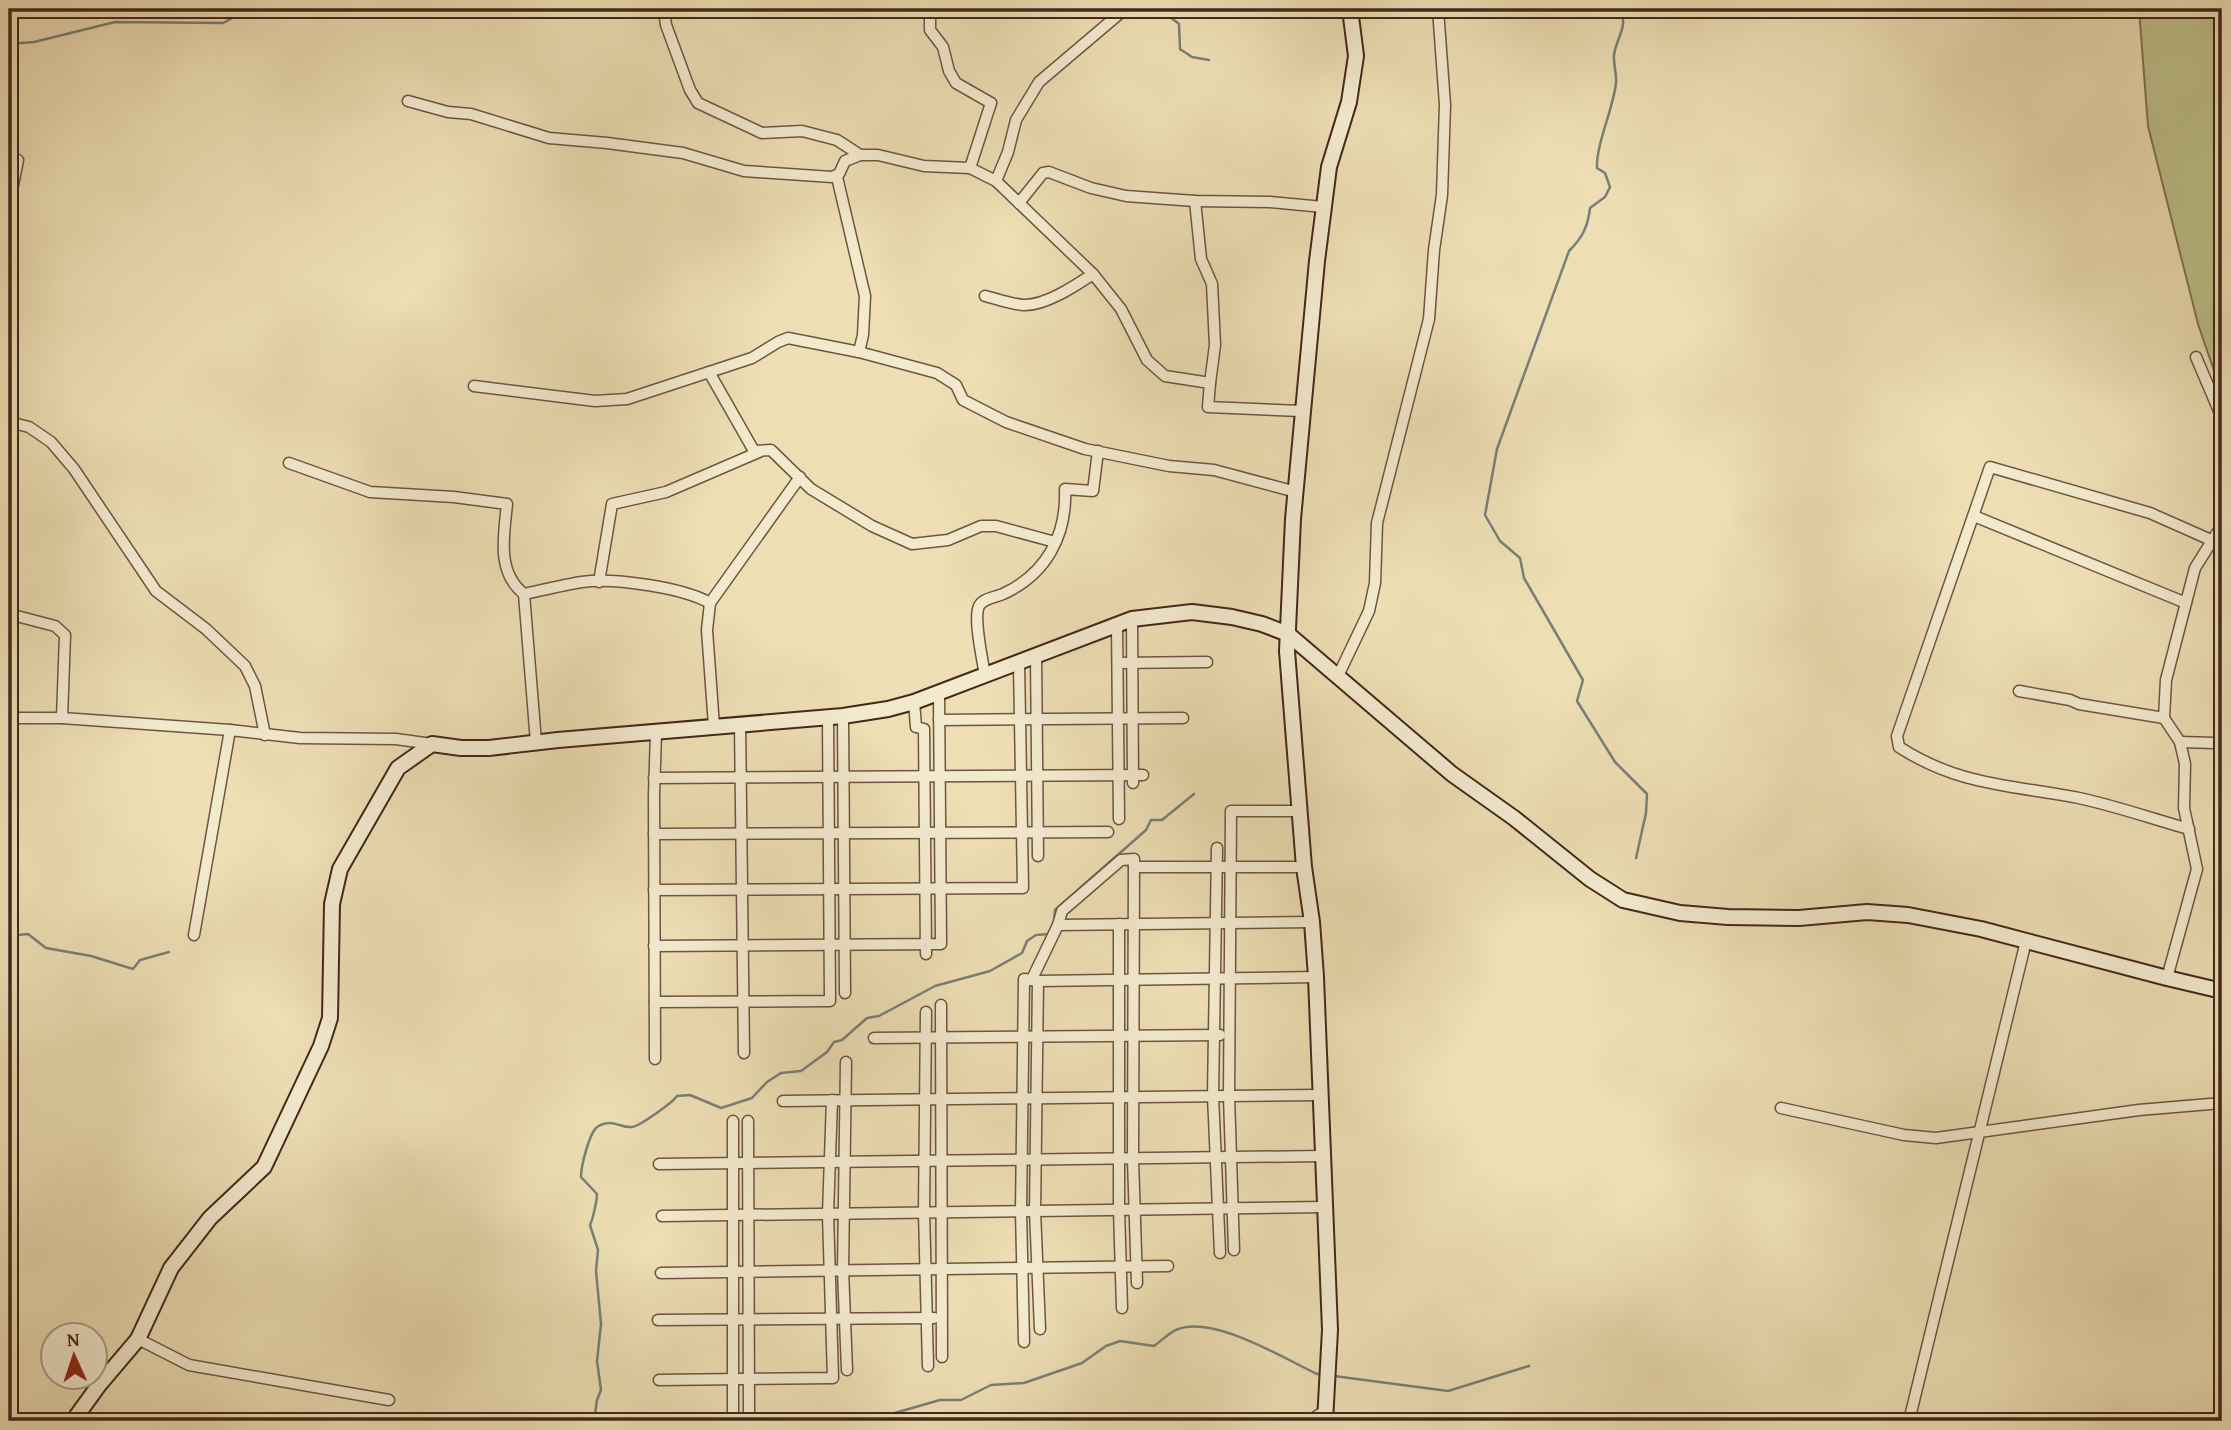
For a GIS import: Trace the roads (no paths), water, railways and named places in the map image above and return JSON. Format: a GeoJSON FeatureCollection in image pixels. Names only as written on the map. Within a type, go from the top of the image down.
{"type":"FeatureCollection","features":[{"type":"Feature","properties":{"kind":"street"},"geometry":{"type":"LineString","coordinates":[[664,9],[670,36],[698,103],[762,133],[802,131],[837,140],[860,155]]}},
{"type":"Feature","properties":{"kind":"street"},"geometry":{"type":"LineString","coordinates":[[930,9],[930,30],[943,47],[949,71],[956,83],[991,103],[970,168]]}},
{"type":"Feature","properties":{"kind":"street"},"geometry":{"type":"LineString","coordinates":[[996,181],[1008,152],[1016,120],[1039,82],[1125,9]]}},
{"type":"Feature","properties":{"kind":"street"},"geometry":{"type":"LineString","coordinates":[[1309,1421],[1325,1416],[1330,1330],[1316,977],[1304,867],[1287,651],[1301,411],[1323,207],[1329,167],[1349,102],[1356,56],[1350,9]]}},
{"type":"Feature","properties":{"kind":"street"},"geometry":{"type":"LineString","coordinates":[[1338,676],[1369,611],[1375,583],[1377,523],[1429,319],[1434,250],[1442,195],[1446,105],[1438,9]]}},
{"type":"Feature","properties":{"kind":"street"},"geometry":{"type":"LineString","coordinates":[[408,101],[448,112],[471,114],[549,138],[682,153],[744,171],[837,177]]}},
{"type":"Feature","properties":{"kind":"street"},"geometry":{"type":"LineString","coordinates":[[859,352],[863,335],[865,296],[837,177],[845,161],[860,155],[878,155],[924,166],[970,168],[996,181],[1093,274],[1121,309],[1147,360],[1165,376],[1210,383]]}},
{"type":"Feature","properties":{"kind":"street"},"geometry":{"type":"LineString","coordinates":[[9,205],[18,160]]}},
{"type":"Feature","properties":{"kind":"street"},"geometry":{"type":"LineString","coordinates":[[1019,202],[1043,173],[1049,172],[1091,188],[1115,193],[1195,201],[1270,202],[1323,207]]}},
{"type":"Feature","properties":{"kind":"street"},"geometry":{"type":"LineString","coordinates":[[1195,201],[1201,259],[1212,284],[1215,345],[1208,407],[1301,411]]}},
{"type":"Feature","properties":{"kind":"street"},"geometry":{"type":"LineString","coordinates":[[985,296],[1022,305],[1035,304],[1069,290],[1093,274]]}},
{"type":"Feature","properties":{"kind":"street"},"geometry":{"type":"LineString","coordinates":[[474,386],[595,401],[626,398],[752,358],[788,338],[859,352],[937,373],[957,385],[963,400],[1006,422],[1098,451],[1169,466],[1214,470],[1296,492]]}},
{"type":"Feature","properties":{"kind":"street"},"geometry":{"type":"LineString","coordinates":[[2196,358],[2222,418]]}},
{"type":"Feature","properties":{"kind":"street"},"geometry":{"type":"LineString","coordinates":[[709,372],[754,451],[758,452]]}},
{"type":"Feature","properties":{"kind":"street"},"geometry":{"type":"LineString","coordinates":[[9,422],[29,427],[51,442],[74,469],[156,591],[206,629],[245,666],[255,686],[265,735]]}},
{"type":"Feature","properties":{"kind":"street"},"geometry":{"type":"LineString","coordinates":[[599,582],[612,504],[666,492],[767,449],[811,489],[872,526],[912,544],[948,540],[981,526],[996,526],[1055,542]]}},
{"type":"Feature","properties":{"kind":"street"},"geometry":{"type":"LineString","coordinates":[[985,676],[978,621],[979,606],[984,601],[1003,595],[1029,580],[1045,564],[1060,532],[1066,504],[1065,489],[1093,491],[1098,451]]}},
{"type":"Feature","properties":{"kind":"street"},"geometry":{"type":"LineString","coordinates":[[289,463],[370,492],[454,497],[507,504],[503,546],[506,568],[514,587],[524,594],[585,581],[634,583],[698,596],[710,603]]}},
{"type":"Feature","properties":{"kind":"street"},"geometry":{"type":"LineString","coordinates":[[2189,829],[2081,799],[1984,783],[1924,763],[1899,747],[1897,736],[1990,467],[2150,513],[2211,540]]}},
{"type":"Feature","properties":{"kind":"street"},"geometry":{"type":"LineString","coordinates":[[715,726],[707,630],[710,603],[800,477]]}},
{"type":"Feature","properties":{"kind":"street"},"geometry":{"type":"LineString","coordinates":[[1974,516],[2186,603]]}},
{"type":"Feature","properties":{"kind":"street"},"geometry":{"type":"LineString","coordinates":[[2167,978],[2197,869],[2184,808],[2185,764],[2180,742],[2164,718],[2166,680],[2194,568],[2222,525]]}},
{"type":"Feature","properties":{"kind":"street"},"geometry":{"type":"LineString","coordinates":[[524,594],[536,742]]}},
{"type":"Feature","properties":{"kind":"street"},"geometry":{"type":"LineString","coordinates":[[9,718],[62,718],[230,730],[300,738],[396,739],[461,748],[489,748],[828,718],[888,709],[914,702],[1132,619],[1192,612],[1242,619],[1288,634],[1452,774],[1514,818],[1590,879],[1623,900],[1680,913],[1728,917],[1799,918],[1867,912],[1908,915],[1981,929],[2222,990]]}},
{"type":"Feature","properties":{"kind":"street"},"geometry":{"type":"LineString","coordinates":[[9,614],[55,626],[65,635],[62,718]]}},
{"type":"Feature","properties":{"kind":"street"},"geometry":{"type":"LineString","coordinates":[[654,778],[1119,775],[1137,778],[1133,718],[1132,619]]}},
{"type":"Feature","properties":{"kind":"street"},"geometry":{"type":"LineString","coordinates":[[1118,624],[1119,820]]}},
{"type":"Feature","properties":{"kind":"street"},"geometry":{"type":"LineString","coordinates":[[1036,656],[1038,856]]}},
{"type":"Feature","properties":{"kind":"street"},"geometry":{"type":"LineString","coordinates":[[1118,663],[1207,662]]}},
{"type":"Feature","properties":{"kind":"street"},"geometry":{"type":"LineString","coordinates":[[654,890],[1023,888],[1019,663]]}},
{"type":"Feature","properties":{"kind":"street"},"geometry":{"type":"LineString","coordinates":[[2019,691],[2070,700],[2079,705],[2164,718]]}},
{"type":"Feature","properties":{"kind":"street"},"geometry":{"type":"LineString","coordinates":[[654,946],[844,945],[926,949],[941,944],[939,693]]}},
{"type":"Feature","properties":{"kind":"street"},"geometry":{"type":"LineString","coordinates":[[914,702],[916,727],[924,729],[926,949]]}},
{"type":"Feature","properties":{"kind":"street"},"geometry":{"type":"LineString","coordinates":[[844,716],[845,993]]}},
{"type":"Feature","properties":{"kind":"street"},"geometry":{"type":"LineString","coordinates":[[654,1002],[830,1001],[828,718]]}},
{"type":"Feature","properties":{"kind":"street"},"geometry":{"type":"LineString","coordinates":[[939,720],[1183,718]]}},
{"type":"Feature","properties":{"kind":"street"},"geometry":{"type":"LineString","coordinates":[[740,724],[744,1053]]}},
{"type":"Feature","properties":{"kind":"street"},"geometry":{"type":"LineString","coordinates":[[194,935],[230,730]]}},
{"type":"Feature","properties":{"kind":"street"},"geometry":{"type":"LineString","coordinates":[[655,1059],[656,732]]}},
{"type":"Feature","properties":{"kind":"street"},"geometry":{"type":"LineString","coordinates":[[2180,742],[2222,746]]}},
{"type":"Feature","properties":{"kind":"street"},"geometry":{"type":"LineString","coordinates":[[73,1421],[138,1339],[171,1268],[209,1218],[264,1167],[321,1046],[330,1018],[332,904],[340,869],[398,768],[432,744]]}},
{"type":"Feature","properties":{"kind":"street"},"geometry":{"type":"LineString","coordinates":[[1234,1250],[1229,1096],[1231,811],[1301,811]]}},
{"type":"Feature","properties":{"kind":"street"},"geometry":{"type":"LineString","coordinates":[[654,834],[1108,832]]}},
{"type":"Feature","properties":{"kind":"street"},"geometry":{"type":"LineString","coordinates":[[1217,848],[1213,1096],[1220,1253]]}},
{"type":"Feature","properties":{"kind":"street"},"geometry":{"type":"LineString","coordinates":[[1040,1329],[1035,1210],[1035,980],[1062,911],[1121,860],[1134,859],[1133,1159],[1137,1283]]}},
{"type":"Feature","properties":{"kind":"street"},"geometry":{"type":"LineString","coordinates":[[1134,867],[1304,867]]}},
{"type":"Feature","properties":{"kind":"street"},"geometry":{"type":"LineString","coordinates":[[1058,925],[1312,922]]}},
{"type":"Feature","properties":{"kind":"street"},"geometry":{"type":"LineString","coordinates":[[1119,924],[1119,1209],[1122,1308]]}},
{"type":"Feature","properties":{"kind":"street"},"geometry":{"type":"LineString","coordinates":[[1909,1421],[2026,941]]}},
{"type":"Feature","properties":{"kind":"street"},"geometry":{"type":"LineString","coordinates":[[1024,1342],[1021,1160],[1024,979],[1316,977]]}},
{"type":"Feature","properties":{"kind":"street"},"geometry":{"type":"LineString","coordinates":[[941,1005],[942,1357]]}},
{"type":"Feature","properties":{"kind":"street"},"geometry":{"type":"LineString","coordinates":[[926,1012],[924,1212],[928,1366]]}},
{"type":"Feature","properties":{"kind":"street"},"geometry":{"type":"LineString","coordinates":[[874,1038],[1230,1034]]}},
{"type":"Feature","properties":{"kind":"street"},"geometry":{"type":"LineString","coordinates":[[846,1062],[843,1270],[847,1370]]}},
{"type":"Feature","properties":{"kind":"street"},"geometry":{"type":"LineString","coordinates":[[783,1101],[1319,1095]]}},
{"type":"Feature","properties":{"kind":"street"},"geometry":{"type":"LineString","coordinates":[[659,1380],[833,1378],[828,1213],[832,1100]]}},
{"type":"Feature","properties":{"kind":"street"},"geometry":{"type":"LineString","coordinates":[[1781,1108],[1904,1135],[1936,1138],[2139,1110],[2222,1103]]}},
{"type":"Feature","properties":{"kind":"street"},"geometry":{"type":"LineString","coordinates":[[733,1121],[733,1421]]}},
{"type":"Feature","properties":{"kind":"street"},"geometry":{"type":"LineString","coordinates":[[748,1121],[749,1413]]}},
{"type":"Feature","properties":{"kind":"street"},"geometry":{"type":"LineString","coordinates":[[659,1164],[1322,1156]]}},
{"type":"Feature","properties":{"kind":"street"},"geometry":{"type":"LineString","coordinates":[[663,1216],[1324,1207]]}},
{"type":"Feature","properties":{"kind":"street"},"geometry":{"type":"LineString","coordinates":[[661,1273],[1168,1266]]}},
{"type":"Feature","properties":{"kind":"street"},"geometry":{"type":"LineString","coordinates":[[658,1320],[942,1318]]}},
{"type":"Feature","properties":{"kind":"street"},"geometry":{"type":"LineString","coordinates":[[138,1339],[189,1365],[389,1400]]}},
{"type":"Feature","properties":{"kind":"waterway"},"geometry":{"type":"LineString","coordinates":[[9,44],[34,42],[115,22],[223,23],[250,9]]}},
{"type":"Feature","properties":{"kind":"waterway"},"geometry":{"type":"LineString","coordinates":[[1160,9],[1179,24],[1180,49],[1192,57],[1209,60]]}},
{"type":"Feature","properties":{"kind":"waterway"},"geometry":{"type":"LineString","coordinates":[[1620,9],[1623,21],[1614,55],[1616,83],[1597,159],[1597,168],[1605,173],[1610,187],[1605,197],[1590,208],[1584,232],[1569,251],[1497,449],[1485,515],[1500,541],[1520,558],[1524,578],[1583,680],[1577,701],[1615,762],[1647,794],[1646,813],[1636,858]]}},
{"type":"Feature","properties":{"kind":"waterway"},"geometry":{"type":"LineString","coordinates":[[1054,922],[1055,910],[1146,830],[1151,820],[1162,820],[1194,794]]}},
{"type":"Feature","properties":{"kind":"waterway"},"geometry":{"type":"LineString","coordinates":[[9,936],[28,934],[46,948],[91,956],[133,969],[140,960],[169,952]]}},
{"type":"Feature","properties":{"kind":"waterway"},"geometry":{"type":"LineString","coordinates":[[594,1421],[601,1390],[597,1361],[601,1324],[596,1271],[598,1250],[590,1225],[597,1194],[581,1177],[587,1146],[596,1128],[608,1123],[636,1126],[656,1114],[677,1096],[690,1095],[721,1108],[752,1098],[767,1082],[781,1073],[801,1071],[867,1018],[879,1016],[935,986],[990,971],[1022,953],[1027,941],[1036,935],[1049,934]]}},
{"type":"Feature","properties":{"kind":"waterway"},"geometry":{"type":"LineString","coordinates":[[867,1421],[940,1400],[961,1400],[991,1385],[1024,1383],[1082,1363],[1106,1346],[1120,1341],[1154,1346],[1173,1331],[1191,1327],[1208,1328],[1247,1340],[1317,1374],[1324,1374]]}},
{"type":"Feature","properties":{"kind":"waterway"},"geometry":{"type":"LineString","coordinates":[[1334,1376],[1448,1391],[1529,1366]]}}]}
